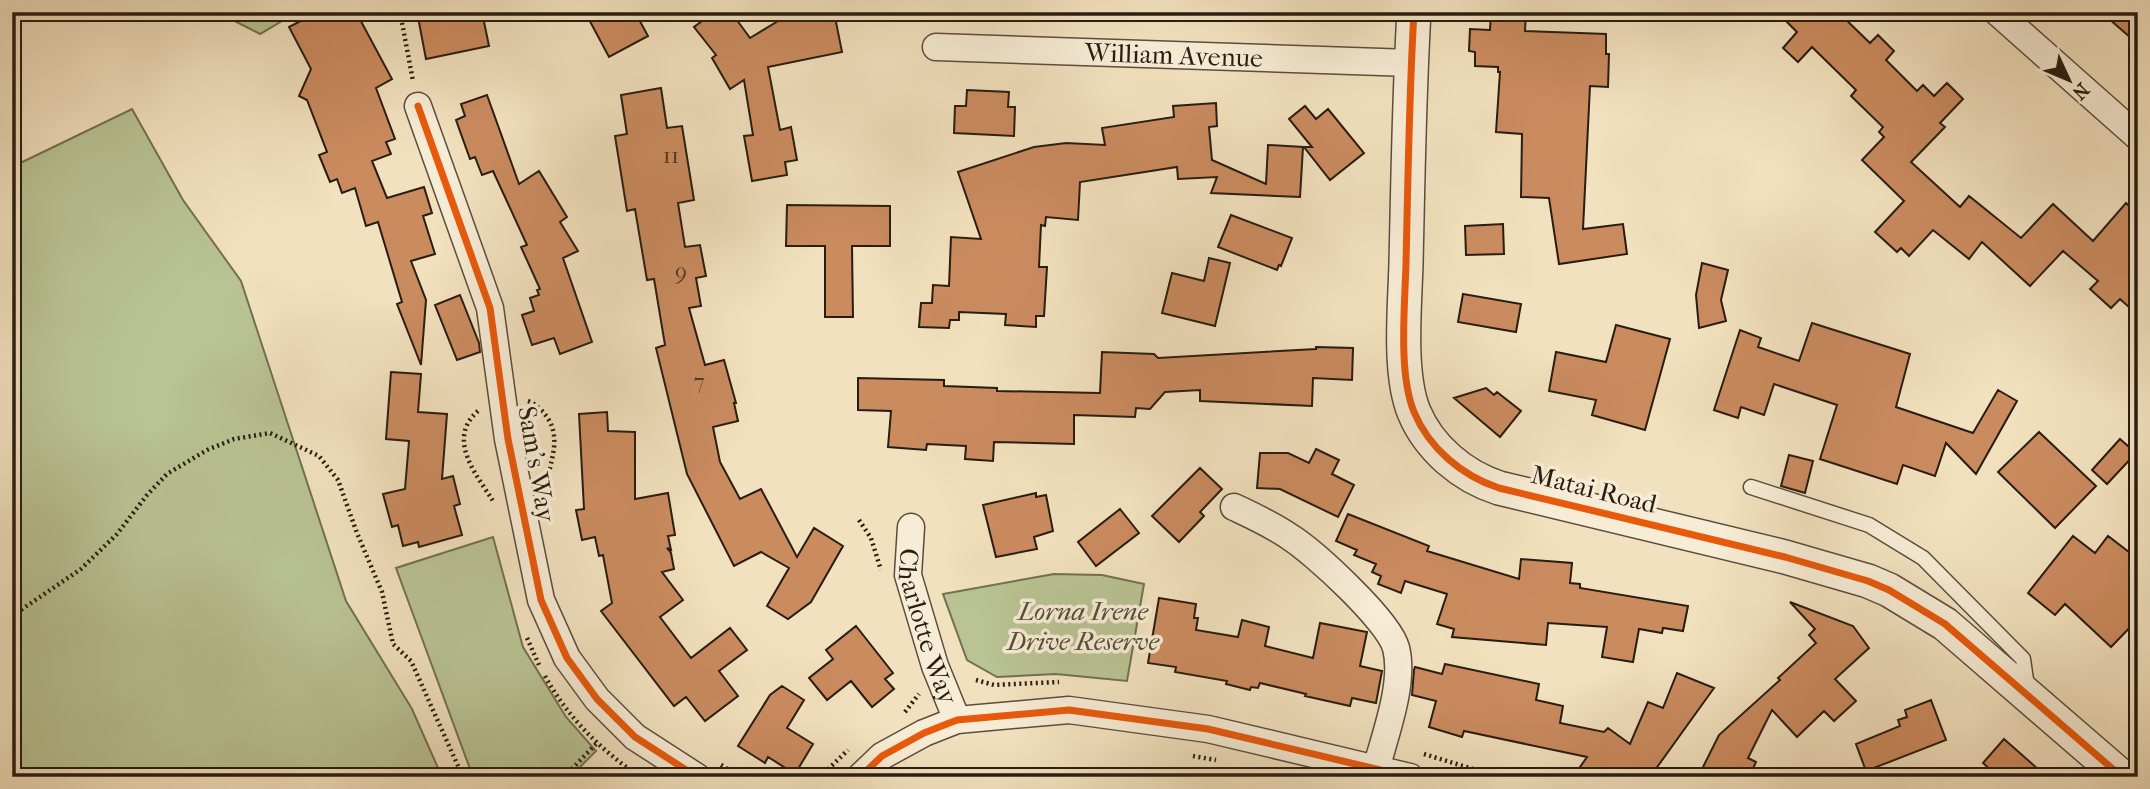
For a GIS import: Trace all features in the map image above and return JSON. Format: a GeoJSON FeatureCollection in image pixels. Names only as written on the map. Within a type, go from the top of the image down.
{"type":"FeatureCollection","features":[{"type":"Feature","properties":{"kind":"street","name":"Matai Road"},"geometry":{"type":"LineString","coordinates":[[1414,12],[1406,376],[1415,414],[1433,442],[1452,463],[1472,477],[1499,488],[1772,554],[1868,581],[1909,601],[1945,624],[2122,777]]}},
{"type":"Feature","properties":{"kind":"street"},"geometry":{"type":"LineString","coordinates":[[1997,12],[2138,138]]}},
{"type":"Feature","properties":{"kind":"street","name":"William Avenue"},"geometry":{"type":"LineString","coordinates":[[936,47],[1411,63]]}},
{"type":"Feature","properties":{"kind":"street","name":"Sam's Way"},"geometry":{"type":"LineString","coordinates":[[418,106],[490,308],[508,439],[541,600],[567,658],[597,699],[635,737],[707,769]]}},
{"type":"Feature","properties":{"kind":"street"},"geometry":{"type":"LineString","coordinates":[[1234,507],[1309,550],[1368,608],[1392,639],[1398,657],[1396,684],[1376,769]]}},
{"type":"Feature","properties":{"kind":"street","name":"Charlotte Way"},"geometry":{"type":"LineString","coordinates":[[911,527],[908,575],[935,666],[957,720]]}},
{"type":"Feature","properties":{"kind":"street"},"geometry":{"type":"LineString","coordinates":[[860,777],[883,756],[924,733],[957,720],[1069,710],[1208,729],[1410,777]]}},
{"type":"Feature","properties":{"kind":"lane"},"geometry":{"type":"LineString","coordinates":[[1751,487],[1869,524],[1923,558],[2023,659],[2027,695]]}},
{"type":"Feature","properties":{"kind":"path"},"geometry":{"type":"LineString","coordinates":[[400,12],[418,106]]}},
{"type":"Feature","properties":{"kind":"path"},"geometry":{"type":"LineString","coordinates":[[503,397],[517,397],[533,403],[546,416],[554,430],[556,446],[546,488],[548,499]]}},
{"type":"Feature","properties":{"kind":"path"},"geometry":{"type":"LineString","coordinates":[[12,616],[81,569],[117,534],[167,474],[207,450],[234,439],[270,433],[319,456],[338,480],[382,592],[393,644],[411,661],[463,777]]}},
{"type":"Feature","properties":{"kind":"path"},"geometry":{"type":"LineString","coordinates":[[859,520],[871,538],[883,574]]}},
{"type":"Feature","properties":{"kind":"path"},"geometry":{"type":"LineString","coordinates":[[905,713],[920,693],[918,684]]}},
{"type":"Feature","properties":{"kind":"path"},"geometry":{"type":"LineString","coordinates":[[564,777],[619,721]]}},
{"type":"Feature","properties":{"kind":"path"},"geometry":{"type":"LineString","coordinates":[[820,777],[853,746]]}},
{"type":"Feature","properties":{"kind":"path"},"geometry":{"type":"LineString","coordinates":[[1181,753],[1222,762]]}},
{"type":"Feature","properties":{"kind":"path"},"geometry":{"type":"LineString","coordinates":[[707,769],[741,777]]}},
{"type":"Feature","properties":{"kind":"green space"},"geometry":{"type":"Polygon","coordinates":[[[217,12],[297,12],[260,34],[217,12]]]}},
{"type":"Feature","properties":{"kind":"green space"},"geometry":{"type":"Polygon","coordinates":[[[132,109],[183,200],[241,281],[346,601],[412,709],[442,777],[12,777],[12,167],[132,109]]]}},
{"type":"Feature","properties":{"kind":"green space"},"geometry":{"type":"Polygon","coordinates":[[[493,537],[523,647],[566,717],[596,751],[570,777],[473,777],[396,568],[493,537]]]}},
{"type":"Feature","properties":{"kind":"green space","name":"Lorna Irene Drive Reserve"},"geometry":{"type":"Polygon","coordinates":[[[1054,574],[1102,575],[1144,584],[1127,681],[1056,674],[997,677],[967,660],[943,594],[1054,574]]]}},
{"type":"Feature","properties":{"kind":"building"},"geometry":{"type":"Polygon","coordinates":[[[318,12],[356,12],[392,79],[376,88],[395,139],[386,142],[391,154],[372,161],[387,198],[424,187],[432,213],[423,216],[435,254],[411,261],[426,300],[421,365],[397,304],[402,302],[378,222],[366,226],[355,188],[342,193],[337,179],[330,182],[319,155],[327,152],[307,100],[299,96],[311,69],[289,27],[318,12]]]}},
{"type":"Feature","properties":{"kind":"building"},"geometry":{"type":"Polygon","coordinates":[[[417,12],[482,12],[489,46],[426,59],[417,12]]]}},
{"type":"Feature","properties":{"kind":"building"},"geometry":{"type":"Polygon","coordinates":[[[585,12],[615,12],[620,21],[635,12],[648,36],[609,57],[585,12]]]}},
{"type":"Feature","properties":{"kind":"building"},"geometry":{"type":"Polygon","coordinates":[[[714,12],[731,12],[750,38],[778,21],[776,12],[834,12],[842,52],[768,67],[780,130],[791,127],[797,160],[785,162],[787,175],[752,181],[744,136],[753,135],[744,80],[730,89],[712,58],[716,55],[694,27],[714,12]]]}},
{"type":"Feature","properties":{"kind":"building"},"geometry":{"type":"Polygon","coordinates":[[[1491,12],[1526,12],[1525,31],[1606,34],[1606,54],[1609,54],[1608,87],[1590,86],[1583,229],[1623,224],[1627,254],[1559,264],[1549,198],[1521,197],[1522,134],[1496,132],[1500,72],[1498,67],[1475,66],[1475,52],[1469,51],[1470,29],[1490,30],[1491,12]]]}},
{"type":"Feature","properties":{"kind":"building"},"geometry":{"type":"Polygon","coordinates":[[[1777,12],[1838,12],[1870,43],[1878,35],[1894,51],[1886,60],[1917,91],[1923,85],[1934,96],[1947,83],[1963,99],[1940,123],[1945,127],[1911,162],[1960,207],[1969,196],[2021,238],[2053,204],[2093,241],[2126,203],[2138,214],[2138,315],[2120,299],[2111,308],[2090,289],[2098,281],[2063,251],[2030,286],[1982,242],[1969,259],[1933,230],[1909,256],[1901,248],[1897,252],[1875,232],[1904,201],[1862,160],[1884,137],[1879,132],[1883,127],[1851,96],[1856,90],[1812,47],[1798,62],[1783,48],[1797,32],[1777,12]]]}},
{"type":"Feature","properties":{"kind":"building"},"geometry":{"type":"Polygon","coordinates":[[[2101,12],[2138,12],[2138,44],[2101,12]]]}},
{"type":"Feature","properties":{"kind":"building"},"geometry":{"type":"Polygon","coordinates":[[[661,88],[667,128],[682,126],[694,200],[678,203],[685,247],[700,245],[706,276],[696,278],[701,306],[689,308],[705,365],[724,360],[736,403],[738,421],[713,427],[720,462],[740,499],[761,489],[797,557],[814,528],[843,546],[811,602],[788,619],[767,606],[789,568],[761,552],[734,566],[687,474],[656,348],[665,345],[654,279],[647,280],[635,209],[627,211],[615,136],[627,134],[621,95],[661,88]]]}},
{"type":"Feature","properties":{"kind":"building"},"geometry":{"type":"Polygon","coordinates":[[[967,90],[1009,92],[1008,107],[1015,107],[1014,136],[954,133],[955,106],[966,106],[967,90]]]}},
{"type":"Feature","properties":{"kind":"building"},"geometry":{"type":"Polygon","coordinates":[[[487,95],[519,184],[539,171],[567,217],[560,222],[578,251],[563,258],[592,342],[560,354],[554,338],[532,345],[522,315],[534,311],[530,298],[539,295],[537,290],[540,289],[521,247],[527,245],[493,171],[482,175],[475,157],[470,159],[456,120],[465,116],[461,104],[487,95]]]}},
{"type":"Feature","properties":{"kind":"building"},"geometry":{"type":"Polygon","coordinates":[[[1216,103],[1217,126],[1209,127],[1212,160],[1266,184],[1268,145],[1303,147],[1300,197],[1211,193],[1217,177],[1178,179],[1177,167],[1080,182],[1078,220],[1046,217],[1045,226],[1041,225],[1039,267],[1047,267],[1044,316],[1036,316],[1036,327],[1005,325],[1006,314],[959,312],[959,320],[950,320],[949,328],[919,327],[921,303],[932,303],[933,285],[949,286],[951,237],[981,239],[958,172],[1034,147],[1066,143],[1105,145],[1102,128],[1174,117],[1173,106],[1216,103]]]}},
{"type":"Feature","properties":{"kind":"building"},"geometry":{"type":"Polygon","coordinates":[[[1305,106],[1316,119],[1328,109],[1364,153],[1330,180],[1304,147],[1312,147],[1289,119],[1305,106]]]}},
{"type":"Feature","properties":{"kind":"building"},"geometry":{"type":"Polygon","coordinates":[[[787,205],[890,206],[890,246],[852,246],[853,317],[825,317],[825,246],[786,246],[787,205]]]}},
{"type":"Feature","properties":{"kind":"building"},"geometry":{"type":"Polygon","coordinates":[[[1231,215],[1292,238],[1277,270],[1218,247],[1231,215]]]}},
{"type":"Feature","properties":{"kind":"building"},"geometry":{"type":"Polygon","coordinates":[[[1503,224],[1504,254],[1466,255],[1465,226],[1503,224]]]}},
{"type":"Feature","properties":{"kind":"building"},"geometry":{"type":"Polygon","coordinates":[[[1209,258],[1230,263],[1215,326],[1162,313],[1172,273],[1204,281],[1209,258]]]}},
{"type":"Feature","properties":{"kind":"building"},"geometry":{"type":"Polygon","coordinates":[[[1702,263],[1728,270],[1721,300],[1726,321],[1699,328],[1696,295],[1702,263]]]}},
{"type":"Feature","properties":{"kind":"building"},"geometry":{"type":"Polygon","coordinates":[[[1463,294],[1521,304],[1516,332],[1458,322],[1463,294]]]}},
{"type":"Feature","properties":{"kind":"building"},"geometry":{"type":"Polygon","coordinates":[[[460,295],[480,352],[457,360],[435,305],[460,295]]]}},
{"type":"Feature","properties":{"kind":"building"},"geometry":{"type":"Polygon","coordinates":[[[1812,323],[1910,354],[1896,407],[1973,433],[1998,390],[2017,401],[1976,474],[1946,443],[1935,476],[1903,465],[1897,484],[1820,459],[1837,405],[1774,384],[1764,415],[1741,407],[1738,418],[1714,410],[1740,330],[1761,338],[1758,347],[1799,361],[1812,323]]]}},
{"type":"Feature","properties":{"kind":"building"},"geometry":{"type":"Polygon","coordinates":[[[1616,325],[1670,339],[1645,430],[1592,415],[1596,400],[1549,391],[1556,352],[1606,362],[1616,325]]]}},
{"type":"Feature","properties":{"kind":"building"},"geometry":{"type":"Polygon","coordinates":[[[1316,347],[1353,348],[1352,380],[1313,378],[1312,406],[1200,401],[1200,390],[1165,392],[1150,409],[1136,408],[1135,417],[1074,415],[1074,444],[994,442],[993,461],[965,459],[966,446],[927,444],[926,450],[888,447],[891,411],[858,410],[858,378],[944,380],[944,386],[997,388],[997,391],[1100,393],[1102,352],[1154,354],[1158,358],[1316,347]]]}},
{"type":"Feature","properties":{"kind":"building"},"geometry":{"type":"Polygon","coordinates":[[[391,372],[421,374],[418,412],[447,414],[442,479],[453,476],[460,504],[454,506],[462,535],[419,547],[418,542],[403,546],[398,525],[392,527],[383,494],[405,489],[409,441],[386,439],[391,372]]]}},
{"type":"Feature","properties":{"kind":"building"},"geometry":{"type":"Polygon","coordinates":[[[1486,388],[1494,395],[1497,392],[1521,411],[1500,437],[1454,398],[1486,388]]]}},
{"type":"Feature","properties":{"kind":"building"},"geometry":{"type":"Polygon","coordinates":[[[607,412],[608,431],[635,432],[635,499],[668,493],[675,535],[668,536],[671,550],[667,548],[671,553],[674,569],[662,572],[683,600],[660,617],[691,658],[730,628],[747,650],[719,671],[738,696],[705,721],[686,697],[674,706],[601,611],[612,603],[603,555],[599,556],[595,537],[582,540],[576,510],[584,509],[579,414],[607,412]]]}},
{"type":"Feature","properties":{"kind":"building"},"geometry":{"type":"Polygon","coordinates":[[[2039,432],[2096,486],[2055,528],[1998,472],[2039,432]]]}},
{"type":"Feature","properties":{"kind":"building"},"geometry":{"type":"Polygon","coordinates":[[[2120,439],[2136,453],[2107,484],[2092,470],[2120,439]]]}},
{"type":"Feature","properties":{"kind":"building"},"geometry":{"type":"Polygon","coordinates":[[[1316,449],[1339,460],[1332,474],[1354,485],[1338,517],[1280,489],[1257,488],[1260,453],[1288,453],[1309,463],[1316,449]]]}},
{"type":"Feature","properties":{"kind":"building"},"geometry":{"type":"Polygon","coordinates":[[[1789,455],[1813,461],[1805,493],[1781,486],[1789,455]]]}},
{"type":"Feature","properties":{"kind":"building"},"geometry":{"type":"Polygon","coordinates":[[[1200,468],[1222,489],[1200,512],[1204,516],[1179,542],[1152,516],[1200,468]]]}},
{"type":"Feature","properties":{"kind":"building"},"geometry":{"type":"Polygon","coordinates":[[[1036,493],[1036,497],[1046,495],[1053,531],[1034,537],[1037,549],[996,557],[983,505],[1036,493]]]}},
{"type":"Feature","properties":{"kind":"building"},"geometry":{"type":"Polygon","coordinates":[[[1120,509],[1139,533],[1096,566],[1078,542],[1120,509]]]}},
{"type":"Feature","properties":{"kind":"building"},"geometry":{"type":"Polygon","coordinates":[[[1348,514],[1429,546],[1427,551],[1519,579],[1521,559],[1572,563],[1570,583],[1580,584],[1580,588],[1688,606],[1683,631],[1663,628],[1662,633],[1639,629],[1633,662],[1602,657],[1607,627],[1548,623],[1546,645],[1452,637],[1454,629],[1437,624],[1447,594],[1405,581],[1401,593],[1378,584],[1381,576],[1372,572],[1376,564],[1354,555],[1357,550],[1336,541],[1348,514]]]}},
{"type":"Feature","properties":{"kind":"building"},"geometry":{"type":"Polygon","coordinates":[[[2073,536],[2095,553],[2108,536],[2138,559],[2138,619],[2111,647],[2065,604],[2055,615],[2028,593],[2073,536]]]}},
{"type":"Feature","properties":{"kind":"building"},"geometry":{"type":"Polygon","coordinates":[[[1159,598],[1196,604],[1196,630],[1238,637],[1242,620],[1269,627],[1265,646],[1313,658],[1320,623],[1367,632],[1360,666],[1382,671],[1376,703],[1352,698],[1350,706],[1260,683],[1258,688],[1251,687],[1250,690],[1226,684],[1227,681],[1175,672],[1176,667],[1148,663],[1159,598]]]}},
{"type":"Feature","properties":{"kind":"building"},"geometry":{"type":"Polygon","coordinates":[[[1790,602],[1853,626],[1869,648],[1835,679],[1856,701],[1834,721],[1824,711],[1797,737],[1772,710],[1748,758],[1756,762],[1749,777],[1698,777],[1719,735],[1816,643],[1809,635],[1815,629],[1790,602]]]}},
{"type":"Feature","properties":{"kind":"building"},"geometry":{"type":"Polygon","coordinates":[[[856,626],[893,673],[885,679],[894,689],[872,707],[851,681],[827,700],[809,678],[833,659],[826,650],[856,626]]]}},
{"type":"Feature","properties":{"kind":"building"},"geometry":{"type":"Polygon","coordinates":[[[1445,664],[1539,684],[1536,700],[1563,706],[1560,723],[1604,732],[1608,728],[1630,744],[1648,702],[1663,708],[1677,673],[1714,688],[1650,777],[1573,777],[1587,757],[1464,731],[1462,737],[1429,727],[1436,701],[1412,695],[1414,670],[1415,667],[1442,674],[1445,664]]]}},
{"type":"Feature","properties":{"kind":"building"},"geometry":{"type":"Polygon","coordinates":[[[782,686],[804,700],[787,728],[813,744],[795,774],[768,757],[765,763],[738,746],[770,695],[782,686]]]}},
{"type":"Feature","properties":{"kind":"building"},"geometry":{"type":"Polygon","coordinates":[[[1931,700],[1946,740],[1866,771],[1856,744],[1900,726],[1898,720],[1907,717],[1905,710],[1931,700]]]}},
{"type":"Feature","properties":{"kind":"building"},"geometry":{"type":"Polygon","coordinates":[[[2004,739],[2047,777],[1998,777],[1983,763],[2004,739]]]}},
{"type":"Feature","properties":{"kind":"cycle path"},"geometry":{"type":"LineString","coordinates":[[1414,12],[1404,359],[1414,412],[1438,449],[1472,476],[1499,488],[1785,557],[1868,581],[1889,590],[1945,624],[2122,777]]}},
{"type":"Feature","properties":{"kind":"cycle path"},"geometry":{"type":"LineString","coordinates":[[418,106],[490,308],[508,439],[541,600],[567,658],[597,699],[635,737],[697,777]]}},
{"type":"Feature","properties":{"kind":"cycle path"},"geometry":{"type":"LineString","coordinates":[[860,777],[882,756],[924,733],[957,720],[1069,710],[1208,729],[1410,777]]}}]}
